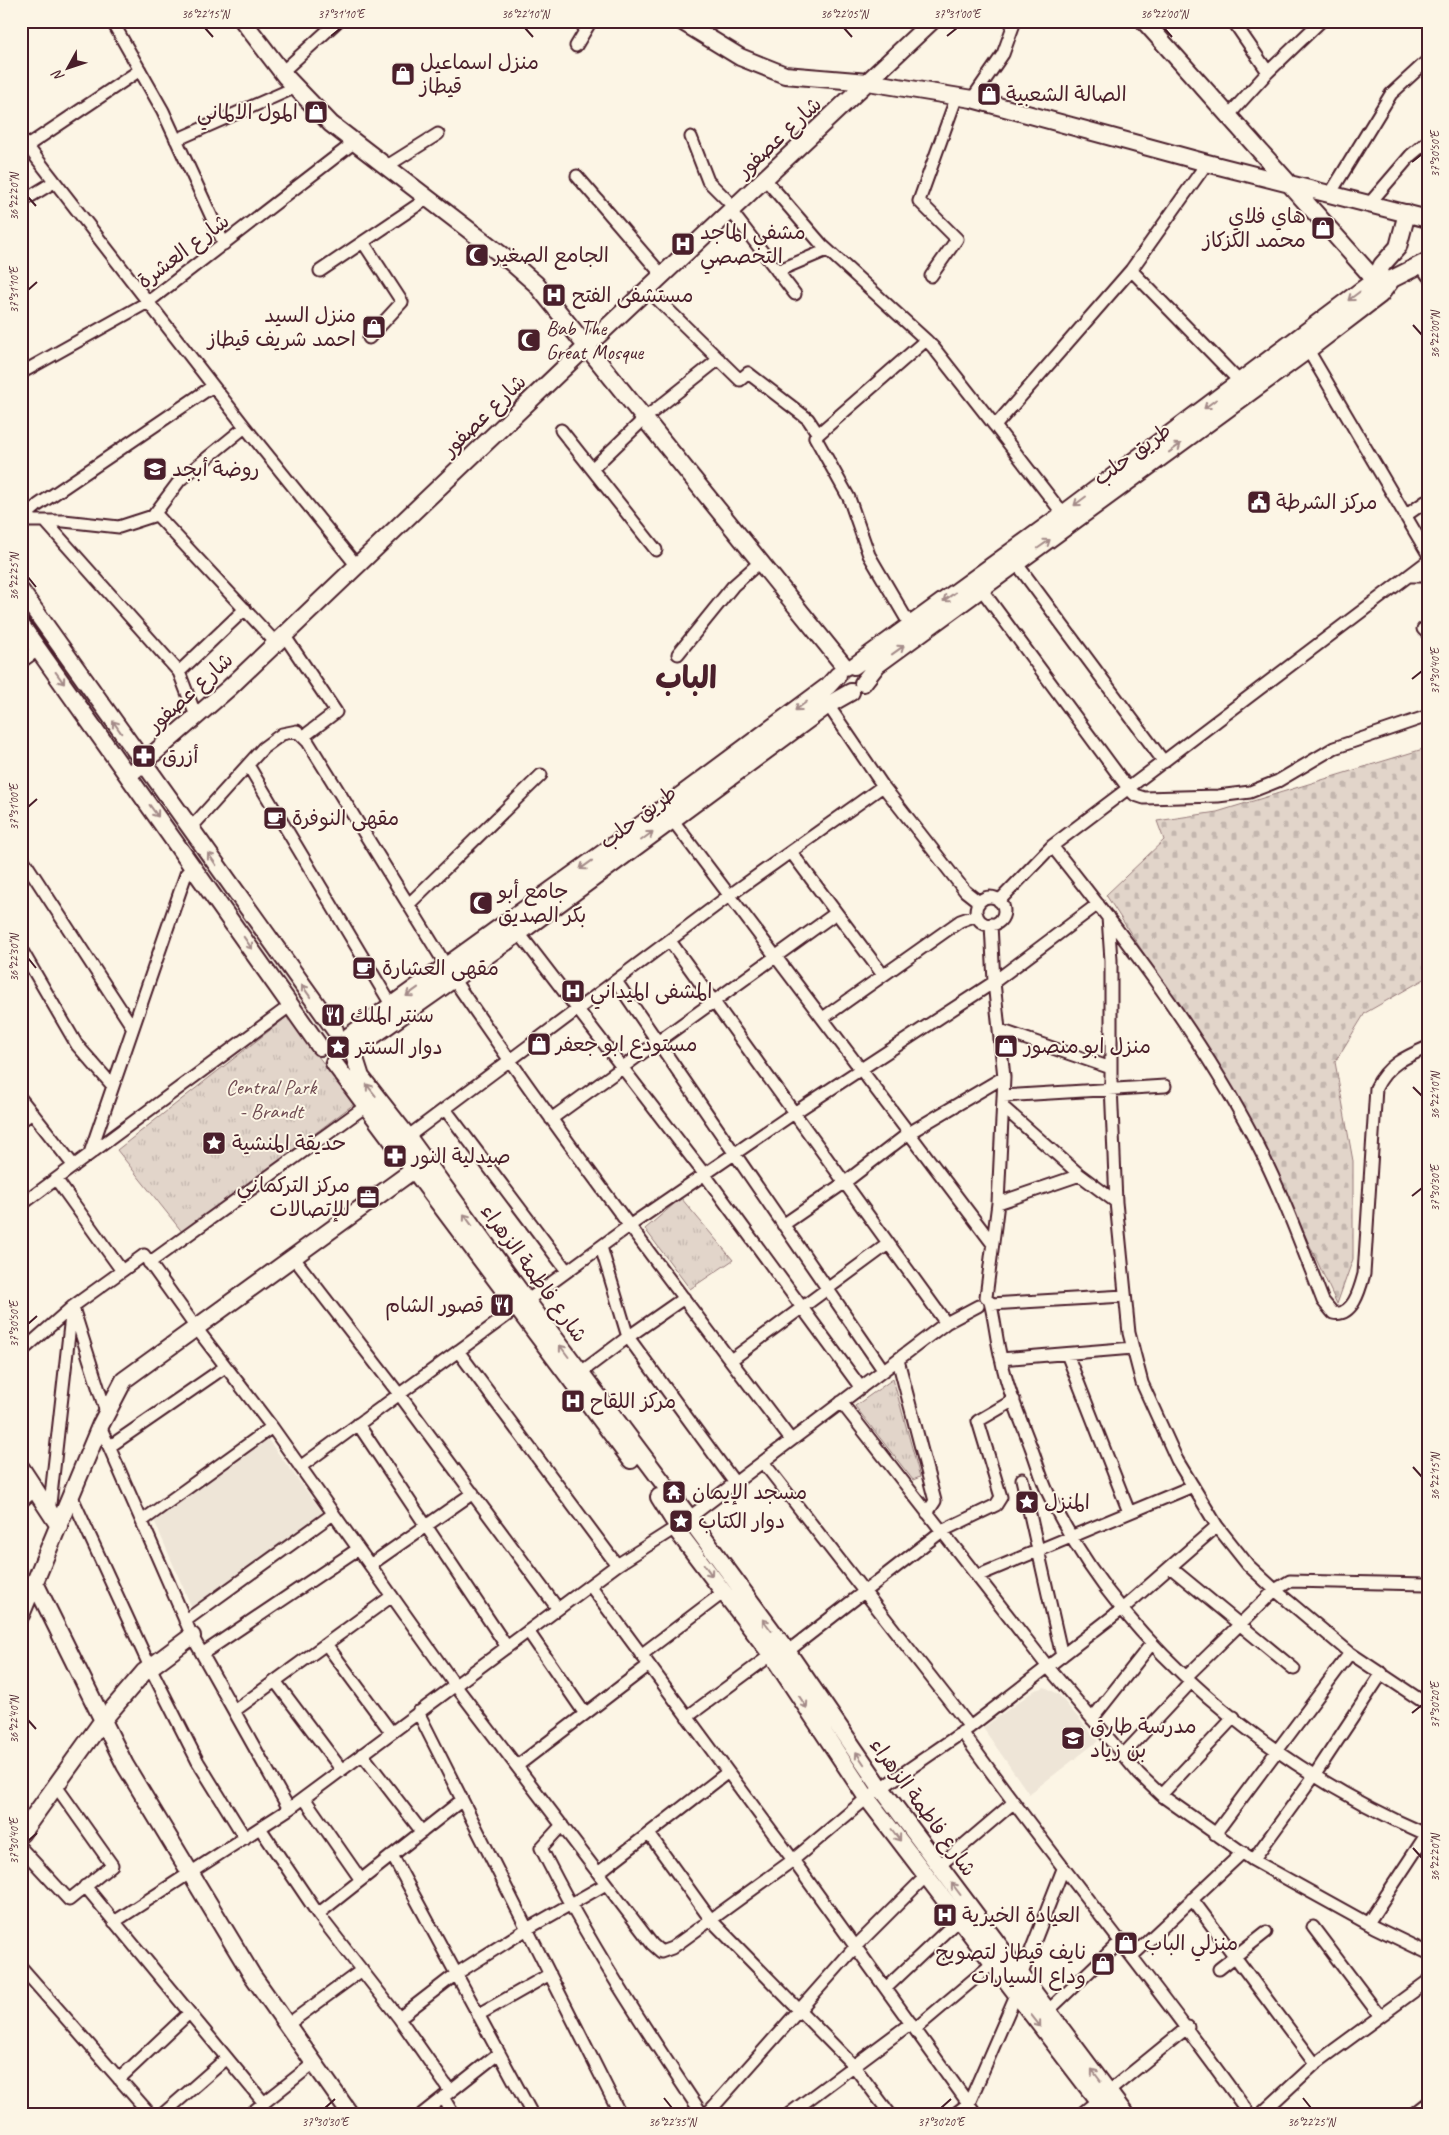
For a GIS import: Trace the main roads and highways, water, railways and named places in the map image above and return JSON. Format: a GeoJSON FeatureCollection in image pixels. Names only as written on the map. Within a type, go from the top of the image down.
{"type":"FeatureCollection","features":[{"type":"Feature","properties":{"kind":"main road"},"geometry":{"type":"LineString","coordinates":[[243,21],[282,72],[331,124],[356,141],[536,284],[846,669],[862,672],[857,687],[841,686],[846,669]]}},
{"type":"Feature","properties":{"kind":"main road","name":"شارع عصفور"},"geometry":{"type":"LineString","coordinates":[[129,775],[280,639],[647,289],[932,21]]}},
{"type":"Feature","properties":{"kind":"main road"},"geometry":{"type":"LineString","coordinates":[[1144,21],[1375,280]]}},
{"type":"Feature","properties":{"kind":"main road"},"geometry":{"type":"LineString","coordinates":[[684,22],[740,56],[785,74],[868,82],[964,98],[1207,163],[1428,219]]}},
{"type":"Feature","properties":{"kind":"main road"},"geometry":{"type":"LineString","coordinates":[[320,1047],[323,1038],[348,1042],[450,973],[828,686],[846,669],[910,625],[1062,514],[1375,280],[1382,265],[1398,247],[1407,214]]}},
{"type":"Feature","properties":{"kind":"main road"},"geometry":{"type":"LineString","coordinates":[[1382,265],[1392,280]]}},
{"type":"Feature","properties":{"kind":"main road","name":"طريق حلب"},"geometry":{"type":"LineString","coordinates":[[450,973],[519,933],[671,818],[828,705],[857,687],[873,668],[1308,350],[1380,295],[1392,280],[1425,267]]}},
{"type":"Feature","properties":{"kind":"main road","name":"شارع فاطمة الزهراء"},"geometry":{"type":"LineString","coordinates":[[21,592],[190,829],[348,1042],[361,1076],[402,1141],[522,1304],[668,1509],[683,1523],[724,1592],[778,1656]]}},
{"type":"Feature","properties":{"kind":"main road"},"geometry":{"type":"LineString","coordinates":[[21,618],[40,619]]}},
{"type":"Feature","properties":{"kind":"main road","name":"شارع فاطمة الزهراء"},"geometry":{"type":"LineString","coordinates":[[21,625],[194,866],[320,1047],[324,1058],[334,1063],[366,1106],[402,1141]]}},
{"type":"Feature","properties":{"kind":"main road"},"geometry":{"type":"LineString","coordinates":[[334,1063],[343,1062],[348,1042],[392,1006],[450,973]]}},
{"type":"Feature","properties":{"kind":"main road"},"geometry":{"type":"LineString","coordinates":[[22,1609],[35,1583],[54,1520],[71,1495],[103,1419],[124,1380],[420,1166]]}},
{"type":"Feature","properties":{"kind":"main road","name":"شارع فاطمة الزهراء"},"geometry":{"type":"LineString","coordinates":[[522,1304],[580,1373],[683,1523],[874,1793],[933,1871],[1048,2011],[1105,2102]]}},
{"type":"Feature","properties":{"kind":"main road"},"geometry":{"type":"LineString","coordinates":[[21,1468],[54,1520]]}},
{"type":"Feature","properties":{"kind":"main road"},"geometry":{"type":"LineString","coordinates":[[35,1583],[125,1765],[252,1975],[314,2063],[346,2113]]}},
{"type":"Feature","properties":{"kind":"main road"},"geometry":{"type":"LineString","coordinates":[[21,1834],[103,1720],[150,1668],[192,1636]]}},
{"type":"Feature","properties":{"kind":"main road","name":"شارع فاطمة الزهراء"},"geometry":{"type":"LineString","coordinates":[[933,1871],[959,1919],[1016,1996],[1105,2102],[1125,2114]]}},
{"type":"Feature","properties":{"kind":"place","name":"منزل اسماعيل قيطاز"},"geometry":{"type":"Point","coordinates":[403,74]}},
{"type":"Feature","properties":{"kind":"place","name":"الصالة الشعبية"},"geometry":{"type":"Point","coordinates":[989,94]}},
{"type":"Feature","properties":{"kind":"place","name":"المول الالماني"},"geometry":{"type":"Point","coordinates":[316,112]}},
{"type":"Feature","properties":{"kind":"place","name":"هاي فلاي محمد الكزكاز"},"geometry":{"type":"Point","coordinates":[1323,228]}},
{"type":"Feature","properties":{"kind":"place","name":"مشفى الماجد التخصصي"},"geometry":{"type":"Point","coordinates":[683,244]}},
{"type":"Feature","properties":{"kind":"place","name":"الجامع الصغير"},"geometry":{"type":"Point","coordinates":[477,255]}},
{"type":"Feature","properties":{"kind":"place","name":"مستشفى الفتح"},"geometry":{"type":"Point","coordinates":[554,295]}},
{"type":"Feature","properties":{"kind":"place","name":"منزل السيد احمد شريف قيطاز"},"geometry":{"type":"Point","coordinates":[374,327]}},
{"type":"Feature","properties":{"kind":"place","name":"Bab The Great Mosque"},"geometry":{"type":"Point","coordinates":[529,340]}},
{"type":"Feature","properties":{"kind":"place","name":"روضة أبجد"},"geometry":{"type":"Point","coordinates":[155,469]}},
{"type":"Feature","properties":{"kind":"place","name":"مركز الشرطة"},"geometry":{"type":"Point","coordinates":[1259,502]}},
{"type":"Feature","properties":{"kind":"place","name":"أزرق"},"geometry":{"type":"Point","coordinates":[144,756]}},
{"type":"Feature","properties":{"kind":"place","name":"مقهى النوفرة"},"geometry":{"type":"Point","coordinates":[275,818]}},
{"type":"Feature","properties":{"kind":"place","name":"جامع أبو بكر الصديق"},"geometry":{"type":"Point","coordinates":[481,903]}},
{"type":"Feature","properties":{"kind":"place","name":"مقهى العشارة"},"geometry":{"type":"Point","coordinates":[364,968]}},
{"type":"Feature","properties":{"kind":"place","name":"المشفى الميداني"},"geometry":{"type":"Point","coordinates":[573,991]}},
{"type":"Feature","properties":{"kind":"place","name":"سنتر الملك"},"geometry":{"type":"Point","coordinates":[333,1015]}},
{"type":"Feature","properties":{"kind":"place","name":"مستودع ابو جعفر"},"geometry":{"type":"Point","coordinates":[539,1044]}},
{"type":"Feature","properties":{"kind":"place","name":"منزل ابو منصور"},"geometry":{"type":"Point","coordinates":[1006,1046]}},
{"type":"Feature","properties":{"kind":"place","name":"دوار السنتر"},"geometry":{"type":"Point","coordinates":[338,1047]}},
{"type":"Feature","properties":{"kind":"place","name":"حديقة المنشية"},"geometry":{"type":"Point","coordinates":[214,1143]}},
{"type":"Feature","properties":{"kind":"place","name":"صيدلية النور"},"geometry":{"type":"Point","coordinates":[395,1156]}},
{"type":"Feature","properties":{"kind":"place","name":"مركز التركماني للإتصالات"},"geometry":{"type":"Point","coordinates":[368,1197]}},
{"type":"Feature","properties":{"kind":"place","name":"قصور الشام"},"geometry":{"type":"Point","coordinates":[502,1305]}},
{"type":"Feature","properties":{"kind":"place","name":"مركز اللقاح"},"geometry":{"type":"Point","coordinates":[573,1401]}},
{"type":"Feature","properties":{"kind":"place","name":"مسجد الإيمان"},"geometry":{"type":"Point","coordinates":[674,1492]}},
{"type":"Feature","properties":{"kind":"place","name":"المنزل"},"geometry":{"type":"Point","coordinates":[1027,1502]}},
{"type":"Feature","properties":{"kind":"place","name":"دوار الكتاب"},"geometry":{"type":"Point","coordinates":[681,1521]}},
{"type":"Feature","properties":{"kind":"place","name":"مدرسة طارق بن زياد"},"geometry":{"type":"Point","coordinates":[1073,1738]}},
{"type":"Feature","properties":{"kind":"place","name":"العيادة الخيرية"},"geometry":{"type":"Point","coordinates":[945,1915]}},
{"type":"Feature","properties":{"kind":"place","name":"منزلي الباب"},"geometry":{"type":"Point","coordinates":[1126,1943]}},
{"type":"Feature","properties":{"kind":"place","name":"نايف قيطاز لتصويج وداع السيارات"},"geometry":{"type":"Point","coordinates":[1103,1964]}},
{"type":"Feature","properties":{"kind":"district","name":"الباب"},"geometry":{"type":"Point","coordinates":[686,677]}},
{"type":"Feature","properties":{"kind":"park label","name":"Central Park - Brandt"},"geometry":{"type":"Point","coordinates":[271,1099]}}]}
